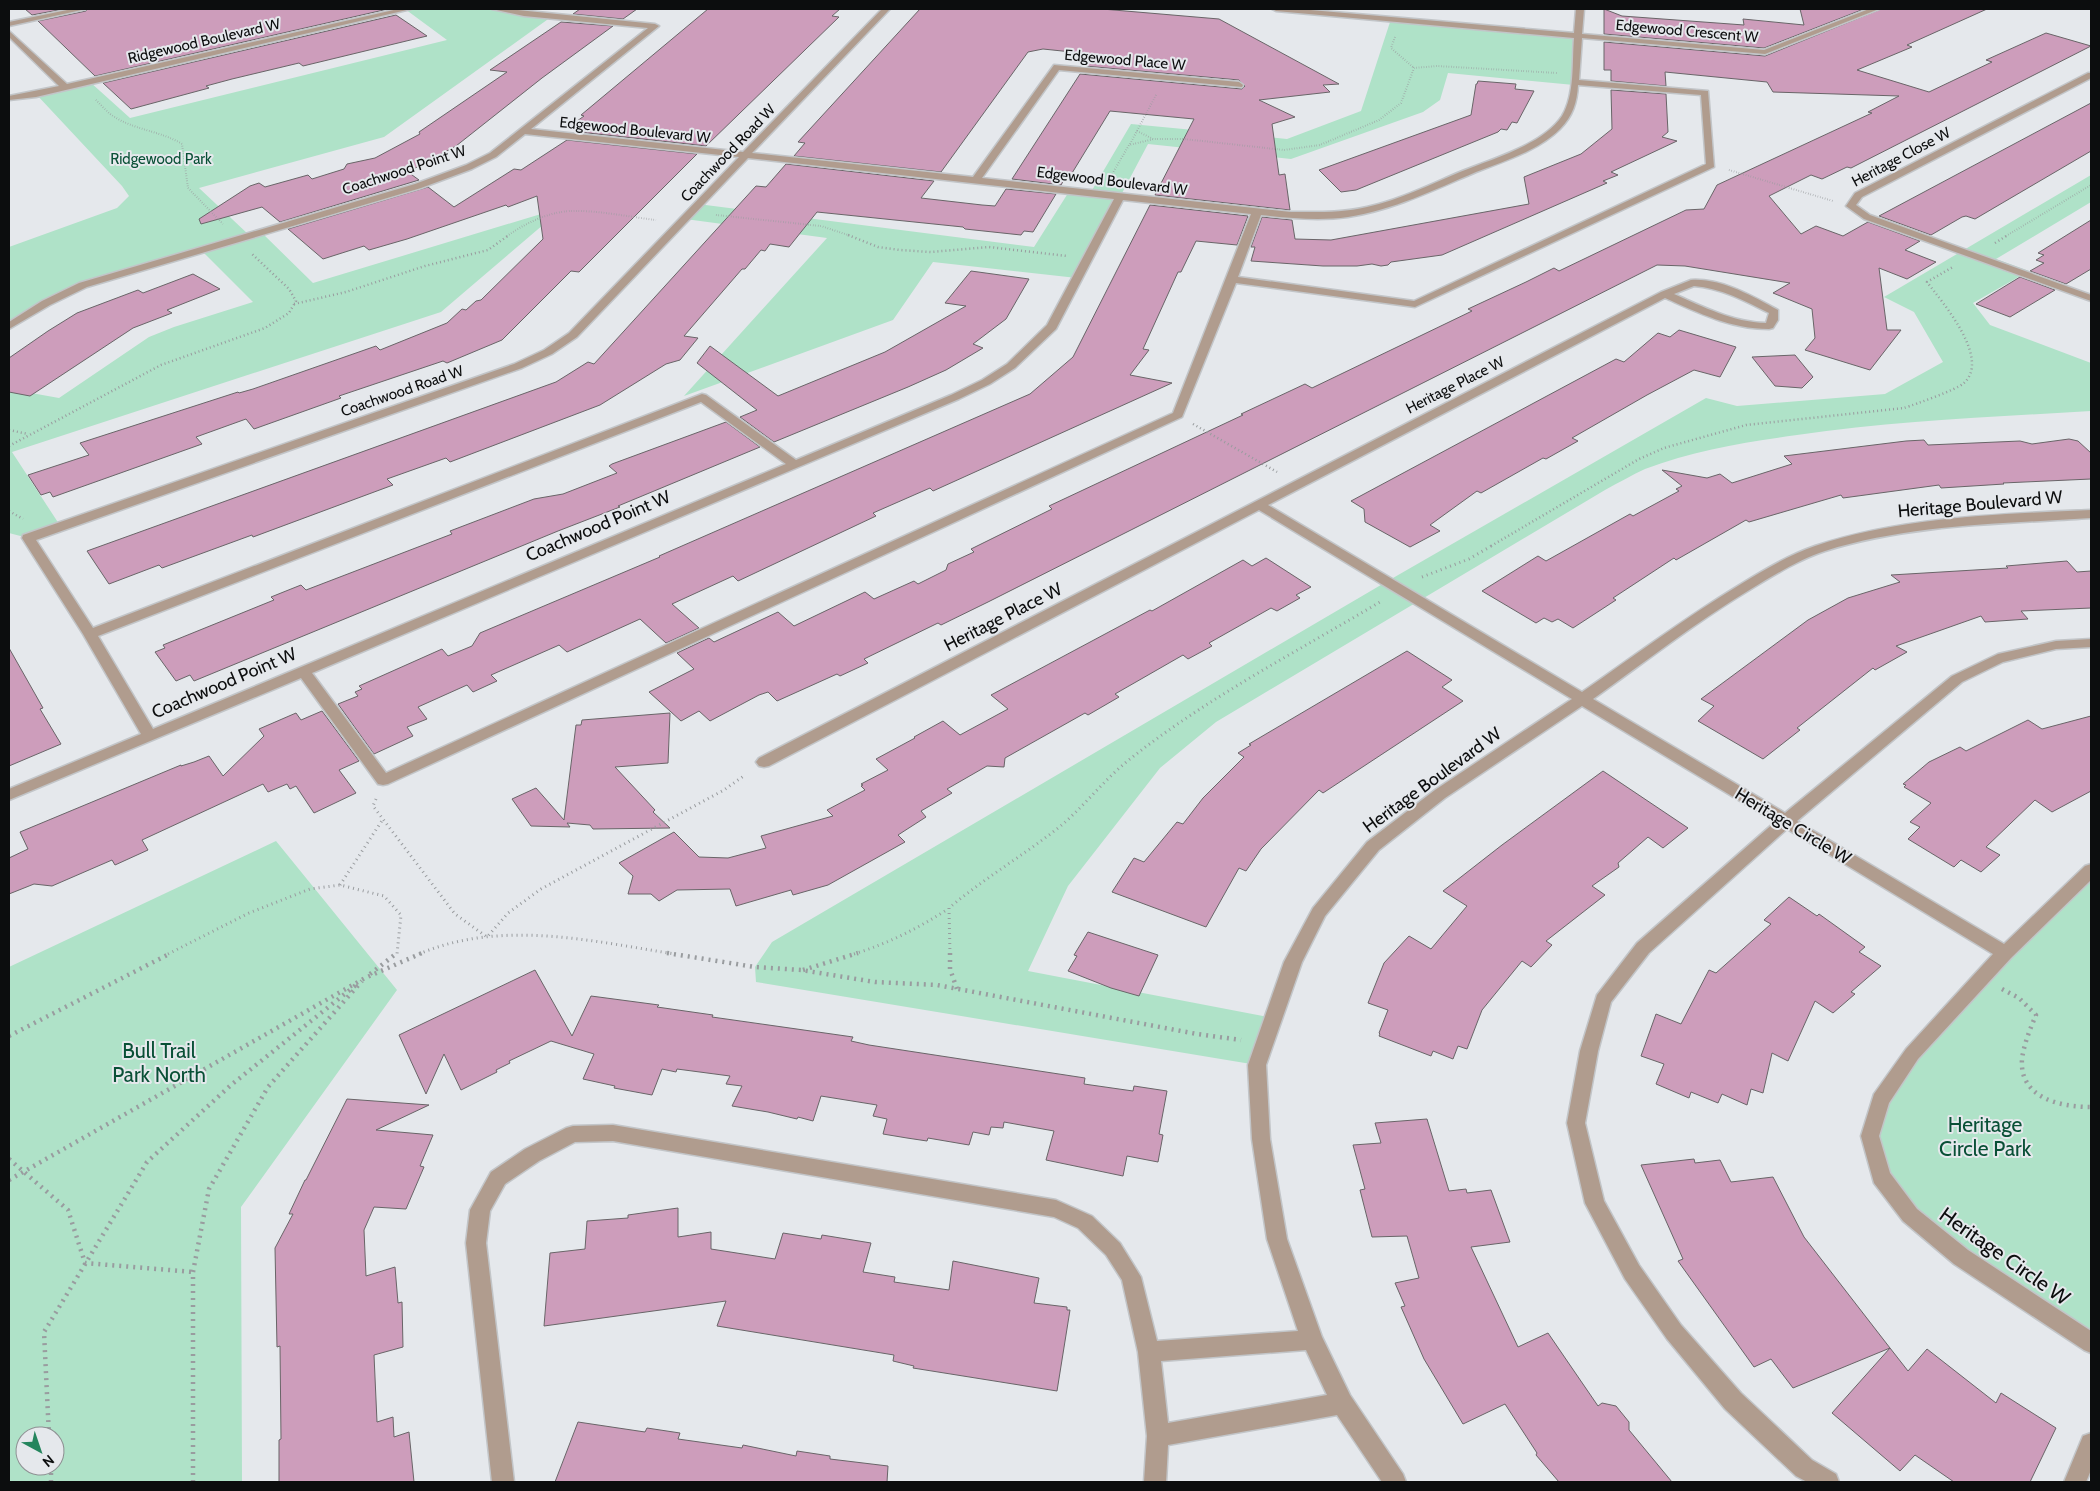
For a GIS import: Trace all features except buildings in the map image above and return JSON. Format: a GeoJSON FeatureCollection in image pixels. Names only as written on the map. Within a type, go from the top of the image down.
{"type":"FeatureCollection","features":[{"type":"Feature","properties":{"kind":"street"},"geometry":{"type":"LineString","coordinates":[[9,24],[82,9]]}},
{"type":"Feature","properties":{"kind":"street","name":"Ridgewood Boulevard W"},"geometry":{"type":"LineString","coordinates":[[9,98],[407,9]]}},
{"type":"Feature","properties":{"kind":"street","name":"Coachwood Point W"},"geometry":{"type":"LineString","coordinates":[[9,326],[46,303],[100,280],[445,177],[493,155],[655,26],[524,14],[496,9]]}},
{"type":"Feature","properties":{"kind":"street","name":"Coachwood Road W"},"geometry":{"type":"LineString","coordinates":[[149,735],[90,634],[28,538],[518,366],[548,352],[574,335],[886,9]]}},
{"type":"Feature","properties":{"kind":"street","name":"Edgewood Crescent W"},"geometry":{"type":"LineString","coordinates":[[1276,9],[1365,13],[1401,20],[1765,52],[1875,9]]}},
{"type":"Feature","properties":{"kind":"street","name":"Edgewood Boulevard W"},"geometry":{"type":"LineString","coordinates":[[523,132],[977,179],[1120,197],[1257,211],[1322,216],[1352,214],[1411,196],[1515,153],[1554,130],[1568,116],[1573,102],[1580,9]]}},
{"type":"Feature","properties":{"kind":"street"},"geometry":{"type":"LineString","coordinates":[[9,33],[65,87]]}},
{"type":"Feature","properties":{"kind":"street","name":"Edgewood Place W"},"geometry":{"type":"LineString","coordinates":[[977,179],[1057,66],[1239,85]]}},
{"type":"Feature","properties":{"kind":"street","name":"Heritage Close W"},"geometry":{"type":"LineString","coordinates":[[2091,75],[1858,195],[1851,206],[1867,216],[2091,298]]}},
{"type":"Feature","properties":{"kind":"street"},"geometry":{"type":"LineString","coordinates":[[1232,280],[1415,304],[1711,165],[1705,93],[1575,78]]}},
{"type":"Feature","properties":{"kind":"street","name":"Coachwood Point W"},"geometry":{"type":"LineString","coordinates":[[9,795],[955,397],[986,382],[1011,366],[1052,327],[1120,197]]}},
{"type":"Feature","properties":{"kind":"street"},"geometry":{"type":"LineString","coordinates":[[303,671],[383,780],[1178,415],[1232,280],[1257,211]]}},
{"type":"Feature","properties":{"kind":"street","name":"Heritage Place W"},"geometry":{"type":"LineString","coordinates":[[764,762],[1666,294],[1693,283],[1714,286],[1762,305],[1774,312],[1773,320],[1769,326],[1743,326],[1666,294]]}},
{"type":"Feature","properties":{"kind":"street"},"geometry":{"type":"LineString","coordinates":[[90,634],[702,397],[794,464]]}},
{"type":"Feature","properties":{"kind":"street"},"geometry":{"type":"LineString","coordinates":[[1259,505],[1580,700]]}},
{"type":"Feature","properties":{"kind":"street","name":"Heritage Boulevard W"},"geometry":{"type":"LineString","coordinates":[[1395,1482],[1342,1403],[1312,1340],[1277,1239],[1261,1139],[1257,1065],[1293,962],[1319,912],[1373,846],[1440,794],[1580,700],[1720,602],[1770,572],[1819,549],[1873,535],[1938,524],[2091,514]]}},
{"type":"Feature","properties":{"kind":"street"},"geometry":{"type":"LineString","coordinates":[[1828,1482],[1804,1468],[1733,1401],[1674,1332],[1632,1272],[1595,1203],[1576,1123],[1589,1051],[1603,1000],[1643,948],[1786,820],[1957,679],[1998,659],[2056,645],[2091,643]]}},
{"type":"Feature","properties":{"kind":"street","name":"Heritage Circle W"},"geometry":{"type":"LineString","coordinates":[[1580,700],[1786,820],[2005,953]]}},
{"type":"Feature","properties":{"kind":"street","name":"Heritage Circle W"},"geometry":{"type":"LineString","coordinates":[[2091,870],[2005,953],[1912,1054],[1881,1100],[1870,1136],[1881,1177],[1910,1215],[1961,1257],[2018,1297],[2091,1342]]}},
{"type":"Feature","properties":{"kind":"street"},"geometry":{"type":"LineString","coordinates":[[503,1482],[476,1243],[480,1210],[498,1178],[532,1154],[573,1134],[612,1132],[1056,1209],[1085,1222],[1112,1249],[1131,1277],[1150,1352],[1158,1436],[1155,1482]]}},
{"type":"Feature","properties":{"kind":"street"},"geometry":{"type":"LineString","coordinates":[[1150,1352],[1312,1340]]}},
{"type":"Feature","properties":{"kind":"street"},"geometry":{"type":"LineString","coordinates":[[1158,1436],[1342,1403]]}},
{"type":"Feature","properties":{"kind":"street"},"geometry":{"type":"LineString","coordinates":[[2075,1482],[2091,1444]]}},
{"type":"Feature","properties":{"kind":"path"},"geometry":{"type":"LineString","coordinates":[[1401,20],[1391,48],[1414,68],[1437,66],[1575,78]]}},
{"type":"Feature","properties":{"kind":"path"},"geometry":{"type":"LineString","coordinates":[[1129,145],[1154,139],[1184,139],[1284,150],[1320,145],[1380,120],[1401,103],[1414,68]]}},
{"type":"Feature","properties":{"kind":"path"},"geometry":{"type":"LineString","coordinates":[[1100,194],[1165,78]]}},
{"type":"Feature","properties":{"kind":"path"},"geometry":{"type":"LineString","coordinates":[[1137,131],[1154,139]]}},
{"type":"Feature","properties":{"kind":"path"},"geometry":{"type":"LineString","coordinates":[[1711,165],[1851,206]]}},
{"type":"Feature","properties":{"kind":"path"},"geometry":{"type":"LineString","coordinates":[[801,970],[884,945],[916,929],[949,908],[973,888],[1055,831],[1112,774],[1131,758],[1218,697],[1430,573],[1469,559],[1639,459],[1664,448],[1746,425],[1904,408],[1920,403],[1964,383],[1970,378],[1973,370],[1972,354],[1964,336],[1927,282],[1974,256],[2091,185]]}},
{"type":"Feature","properties":{"kind":"path"},"geometry":{"type":"LineString","coordinates":[[294,304],[346,292],[425,266],[488,250],[523,225],[549,215],[571,211],[681,223]]}},
{"type":"Feature","properties":{"kind":"path"},"geometry":{"type":"LineString","coordinates":[[692,212],[745,220],[821,226],[878,246],[900,250],[931,252],[989,247],[1087,259]]}},
{"type":"Feature","properties":{"kind":"path"},"geometry":{"type":"LineString","coordinates":[[1178,415],[1299,484]]}},
{"type":"Feature","properties":{"kind":"path"},"geometry":{"type":"LineString","coordinates":[[9,430],[29,434]]}},
{"type":"Feature","properties":{"kind":"path"},"geometry":{"type":"LineString","coordinates":[[487,937],[508,913],[541,889],[724,790],[764,762]]}},
{"type":"Feature","properties":{"kind":"path"},"geometry":{"type":"LineString","coordinates":[[383,780],[373,806],[455,914],[487,937]]}},
{"type":"Feature","properties":{"kind":"path"},"geometry":{"type":"LineString","coordinates":[[340,885],[383,819]]}},
{"type":"Feature","properties":{"kind":"path"},"geometry":{"type":"LineString","coordinates":[[9,1036],[249,913],[310,888],[340,885],[384,896],[401,915],[396,954],[231,1085],[147,1162],[84,1263],[44,1332],[49,1426]]}},
{"type":"Feature","properties":{"kind":"path"},"geometry":{"type":"LineString","coordinates":[[949,908],[950,969],[958,989]]}},
{"type":"Feature","properties":{"kind":"path"},"geometry":{"type":"LineString","coordinates":[[9,1180],[364,978],[436,947],[469,939],[510,934],[572,938],[875,982],[937,985],[1197,1034],[1264,1044]]}},
{"type":"Feature","properties":{"kind":"path"},"geometry":{"type":"LineString","coordinates":[[193,1482],[193,1272],[209,1189],[268,1087],[364,978]]}},
{"type":"Feature","properties":{"kind":"path"},"geometry":{"type":"LineString","coordinates":[[1982,978],[2019,998],[2036,1015],[2025,1044],[2022,1068],[2028,1086],[2054,1104],[2078,1108],[2091,1107]]}},
{"type":"Feature","properties":{"kind":"path"},"geometry":{"type":"LineString","coordinates":[[9,1159],[68,1210],[84,1263]]}},
{"type":"Feature","properties":{"kind":"path"},"geometry":{"type":"LineString","coordinates":[[84,1263],[193,1272]]}},
{"type":"Feature","properties":{"kind":"green space","name":"Ridgewood Park"},"geometry":{"type":"Polygon","coordinates":[[[405,9],[496,9],[551,17],[384,137],[199,188],[249,235],[261,232],[313,283],[564,207],[441,312],[12,452],[61,527],[28,538],[9,533],[9,389],[59,398],[149,337],[174,327],[253,302],[200,249],[126,271],[46,303],[9,326],[9,247],[117,208],[129,196],[122,186],[36,94],[90,82],[130,118],[447,40],[405,9]]]}},
{"type":"Feature","properties":{"kind":"green space"},"geometry":{"type":"Polygon","coordinates":[[[1391,19],[1578,35],[1574,85],[1448,73],[1440,100],[1423,112],[1291,159],[1148,144],[1077,278],[933,262],[893,320],[684,396],[827,238],[685,219],[698,204],[1034,247],[1070,190],[1091,192],[1131,124],[1287,139],[1361,111],[1391,19]]]}},
{"type":"Feature","properties":{"kind":"green space"},"geometry":{"type":"Polygon","coordinates":[[[2091,175],[2091,202],[1996,259],[2029,271],[1973,303],[1990,325],[2091,363],[2091,411],[1944,420],[1833,430],[1720,448],[1664,462],[1645,469],[1605,490],[1216,722],[1160,768],[1068,886],[1028,971],[1273,1018],[1257,1065],[756,982],[755,967],[772,942],[1386,582],[1706,398],[1737,406],[1885,394],[1943,362],[1914,312],[1884,297],[2091,175]]]}},
{"type":"Feature","properties":{"kind":"green space","name":"Bull Trail Park North"},"geometry":{"type":"Polygon","coordinates":[[[276,841],[397,990],[241,1207],[242,1482],[9,1482],[9,967],[276,841]]]}},
{"type":"Feature","properties":{"kind":"green space","name":"Heritage Circle Park"},"geometry":{"type":"Polygon","coordinates":[[[2091,870],[2091,1343],[2018,1297],[1910,1215],[1870,1136],[1881,1100],[2005,953],[2091,870]]]}}]}
